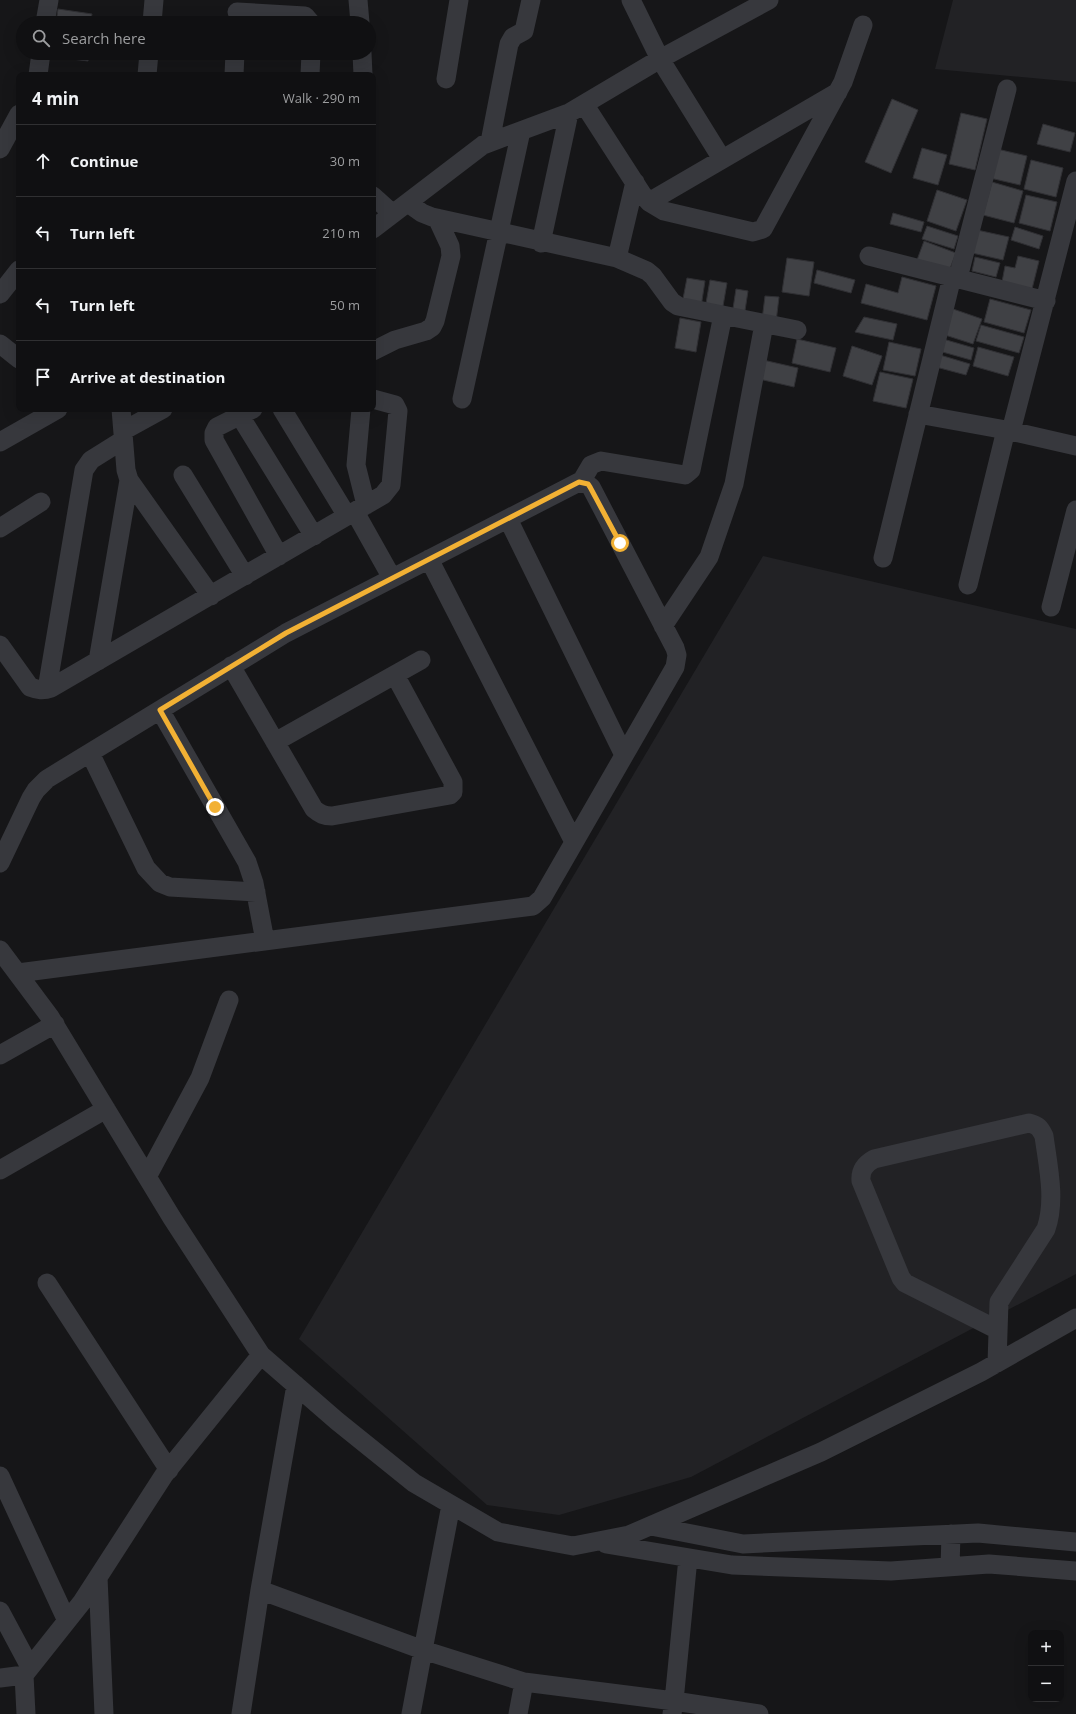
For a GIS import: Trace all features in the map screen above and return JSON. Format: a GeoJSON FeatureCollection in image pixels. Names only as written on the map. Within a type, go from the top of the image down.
{"type":"FeatureCollection","features":[{"type":"Feature","properties":{"kind":"street"},"geometry":{"type":"LineString","coordinates":[[46,16],[49,0]]}},
{"type":"Feature","properties":{"kind":"street"},"geometry":{"type":"LineString","coordinates":[[153,16],[154,0]]}},
{"type":"Feature","properties":{"kind":"street"},"geometry":{"type":"LineString","coordinates":[[358,0],[359,16]]}},
{"type":"Feature","properties":{"kind":"street"},"geometry":{"type":"LineString","coordinates":[[446,79],[459,0]]}},
{"type":"Feature","properties":{"kind":"street"},"geometry":{"type":"LineString","coordinates":[[490,142],[508,44],[513,37],[524,31],[532,0]]}},
{"type":"Feature","properties":{"kind":"street"},"geometry":{"type":"LineString","coordinates":[[631,0],[660,59],[722,159]]}},
{"type":"Feature","properties":{"kind":"street"},"geometry":{"type":"LineString","coordinates":[[376,227],[483,145],[576,109],[660,59],[769,0]]}},
{"type":"Feature","properties":{"kind":"street"},"geometry":{"type":"LineString","coordinates":[[237,12],[305,16]]}},
{"type":"Feature","properties":{"kind":"street"},"geometry":{"type":"LineString","coordinates":[[576,109],[649,202],[664,211],[753,232],[763,229],[838,92],[847,73],[863,25]]}},
{"type":"Feature","properties":{"kind":"street"},"geometry":{"type":"LineString","coordinates":[[38,72],[40,60]]}},
{"type":"Feature","properties":{"kind":"street"},"geometry":{"type":"LineString","coordinates":[[147,72],[148,60]]}},
{"type":"Feature","properties":{"kind":"street"},"geometry":{"type":"LineString","coordinates":[[234,72],[235,60]]}},
{"type":"Feature","properties":{"kind":"street"},"geometry":{"type":"LineString","coordinates":[[310,72],[311,60]]}},
{"type":"Feature","properties":{"kind":"street"},"geometry":{"type":"LineString","coordinates":[[362,60],[363,72]]}},
{"type":"Feature","properties":{"kind":"street"},"geometry":{"type":"LineString","coordinates":[[884,558],[918,414],[1007,89]]}},
{"type":"Feature","properties":{"kind":"street"},"geometry":{"type":"LineString","coordinates":[[649,202],[838,92]]}},
{"type":"Feature","properties":{"kind":"street"},"geometry":{"type":"LineString","coordinates":[[541,243],[576,109]]}},
{"type":"Feature","properties":{"kind":"street"},"geometry":{"type":"LineString","coordinates":[[0,149],[16,120]]}},
{"type":"Feature","properties":{"kind":"street"},"geometry":{"type":"LineString","coordinates":[[462,399],[522,131]]}},
{"type":"Feature","properties":{"kind":"street"},"geometry":{"type":"LineString","coordinates":[[617,258],[634,182]]}},
{"type":"Feature","properties":{"kind":"street"},"geometry":{"type":"LineString","coordinates":[[968,585],[1008,431],[1072,214],[1076,182]]}},
{"type":"Feature","properties":{"kind":"street"},"geometry":{"type":"LineString","coordinates":[[376,199],[393,214]]}},
{"type":"Feature","properties":{"kind":"street"},"geometry":{"type":"LineString","coordinates":[[408,203],[422,213],[436,218],[499,231],[541,243],[617,258],[647,271],[653,276],[672,302],[678,306],[797,330]]}},
{"type":"Feature","properties":{"kind":"street"},"geometry":{"type":"LineString","coordinates":[[376,349],[395,340],[426,331],[432,327],[435,321],[451,256],[450,246],[436,218]]}},
{"type":"Feature","properties":{"kind":"street"},"geometry":{"type":"LineString","coordinates":[[869,256],[1046,301]]}},
{"type":"Feature","properties":{"kind":"street"},"geometry":{"type":"LineString","coordinates":[[0,294],[16,274]]}},
{"type":"Feature","properties":{"kind":"street"},"geometry":{"type":"LineString","coordinates":[[0,863],[36,790],[47,779],[286,633],[582,482],[591,465],[601,461],[685,475],[688,473],[691,470],[723,315]]}},
{"type":"Feature","properties":{"kind":"street"},"geometry":{"type":"LineString","coordinates":[[664,626],[709,557],[714,546],[734,484],[764,324]]}},
{"type":"Feature","properties":{"kind":"street"},"geometry":{"type":"LineString","coordinates":[[0,344],[16,357]]}},
{"type":"Feature","properties":{"kind":"street"},"geometry":{"type":"LineString","coordinates":[[0,645],[30,687],[37,690],[47,689],[384,496],[391,485],[398,411],[395,405],[376,400]]}},
{"type":"Feature","properties":{"kind":"street"},"geometry":{"type":"LineString","coordinates":[[0,442],[53,412]]}},
{"type":"Feature","properties":{"kind":"street"},"geometry":{"type":"LineString","coordinates":[[121,412],[126,470],[129,480],[211,596]]}},
{"type":"Feature","properties":{"kind":"street"},"geometry":{"type":"LineString","coordinates":[[47,689],[84,470],[91,460],[123,435],[158,412]]}},
{"type":"Feature","properties":{"kind":"street"},"geometry":{"type":"LineString","coordinates":[[279,556],[214,440],[214,433],[217,427],[246,412],[314,536]]}},
{"type":"Feature","properties":{"kind":"street"},"geometry":{"type":"LineString","coordinates":[[284,412],[356,511],[392,578]]}},
{"type":"Feature","properties":{"kind":"street"},"geometry":{"type":"LineString","coordinates":[[356,511],[356,465],[361,412]]}},
{"type":"Feature","properties":{"kind":"street"},"geometry":{"type":"LineString","coordinates":[[918,414],[1008,431],[1076,446]]}},
{"type":"Feature","properties":{"kind":"street"},"geometry":{"type":"LineString","coordinates":[[183,475],[245,576]]}},
{"type":"Feature","properties":{"kind":"street"},"geometry":{"type":"LineString","coordinates":[[98,661],[129,480]]}},
{"type":"Feature","properties":{"kind":"street"},"geometry":{"type":"LineString","coordinates":[[18,973],[533,906],[542,898],[675,667],[677,655],[664,626],[590,487],[588,484],[582,482]]}},
{"type":"Feature","properties":{"kind":"street"},"geometry":{"type":"LineString","coordinates":[[0,528],[41,502]]}},
{"type":"Feature","properties":{"kind":"street"},"geometry":{"type":"LineString","coordinates":[[1051,607],[1076,510]]}},
{"type":"Feature","properties":{"kind":"street"},"geometry":{"type":"LineString","coordinates":[[508,519],[624,755]]}},
{"type":"Feature","properties":{"kind":"street"},"geometry":{"type":"LineString","coordinates":[[429,559],[574,842]]}},
{"type":"Feature","properties":{"kind":"street"},"geometry":{"type":"LineString","coordinates":[[275,742],[422,660]]}},
{"type":"Feature","properties":{"kind":"street"},"geometry":{"type":"LineString","coordinates":[[231,666],[314,809],[320,814],[326,816],[450,795],[453,792],[453,782],[395,675]]}},
{"type":"Feature","properties":{"kind":"street"},"geometry":{"type":"LineString","coordinates":[[160,710],[247,862],[256,892],[265,941]]}},
{"type":"Feature","properties":{"kind":"street"},"geometry":{"type":"LineString","coordinates":[[90,753],[146,868],[160,883],[170,886],[256,892]]}},
{"type":"Feature","properties":{"kind":"street"},"geometry":{"type":"LineString","coordinates":[[0,950],[55,1024],[172,1218],[261,1355],[414,1483],[498,1532],[573,1546],[629,1535],[821,1452],[997,1363],[1076,1318]]}},
{"type":"Feature","properties":{"kind":"street"},"geometry":{"type":"LineString","coordinates":[[147,1177],[200,1078],[229,1000]]}},
{"type":"Feature","properties":{"kind":"street"},"geometry":{"type":"LineString","coordinates":[[0,1055],[55,1024]]}},
{"type":"Feature","properties":{"kind":"street"},"geometry":{"type":"LineString","coordinates":[[0,1170],[106,1109]]}},
{"type":"Feature","properties":{"kind":"street"},"geometry":{"type":"LineString","coordinates":[[997,1363],[999,1302],[1046,1229],[1050,1217],[1051,1204],[1044,1136],[1040,1128],[1029,1123],[874,1159],[866,1163],[860,1175],[861,1181],[901,1278],[905,1283],[998,1330]]}},
{"type":"Feature","properties":{"kind":"street"},"geometry":{"type":"LineString","coordinates":[[47,1283],[169,1470]]}},
{"type":"Feature","properties":{"kind":"street"},"geometry":{"type":"LineString","coordinates":[[12,1677],[67,1621],[98,1578],[169,1470],[261,1355]]}},
{"type":"Feature","properties":{"kind":"street"},"geometry":{"type":"LineString","coordinates":[[241,1714],[260,1590],[296,1385]]}},
{"type":"Feature","properties":{"kind":"street"},"geometry":{"type":"LineString","coordinates":[[0,1476],[67,1621]]}},
{"type":"Feature","properties":{"kind":"street"},"geometry":{"type":"LineString","coordinates":[[411,1714],[451,1505]]}},
{"type":"Feature","properties":{"kind":"street"},"geometry":{"type":"LineString","coordinates":[[651,1526],[743,1544],[978,1533],[1076,1542]]}},
{"type":"Feature","properties":{"kind":"street"},"geometry":{"type":"LineString","coordinates":[[950,1567],[951,1534]]}},
{"type":"Feature","properties":{"kind":"street"},"geometry":{"type":"LineString","coordinates":[[595,1542],[732,1565],[891,1571],[989,1564],[1076,1571]]}},
{"type":"Feature","properties":{"kind":"street"},"geometry":{"type":"LineString","coordinates":[[673,1708],[688,1558]]}},
{"type":"Feature","properties":{"kind":"street"},"geometry":{"type":"LineString","coordinates":[[98,1578],[104,1714]]}},
{"type":"Feature","properties":{"kind":"street"},"geometry":{"type":"LineString","coordinates":[[260,1590],[423,1650],[524,1682],[673,1708],[760,1714]]}},
{"type":"Feature","properties":{"kind":"street"},"geometry":{"type":"LineString","coordinates":[[0,1611],[12,1677],[26,1714]]}},
{"type":"Feature","properties":{"kind":"street"},"geometry":{"type":"LineString","coordinates":[[518,1714],[524,1682]]}},
{"type":"Feature","properties":{"kind":"shaded area"},"geometry":{"type":"Polygon","coordinates":[[[953,0],[1076,0],[1076,82],[935,69],[953,0]]]}},
{"type":"Feature","properties":{"kind":"shaded area"},"geometry":{"type":"Polygon","coordinates":[[[763,556],[1076,629],[1076,1274],[691,1477],[559,1515],[487,1505],[299,1339],[763,556]]]}},
{"type":"Feature","properties":{"kind":"building"},"geometry":{"type":"Polygon","coordinates":[[[58,9],[92,14],[92,16],[57,16],[58,9]]]}},
{"type":"Feature","properties":{"kind":"building"},"geometry":{"type":"Polygon","coordinates":[[[892,99],[918,110],[891,173],[865,162],[892,99]]]}},
{"type":"Feature","properties":{"kind":"building"},"geometry":{"type":"Polygon","coordinates":[[[961,113],[987,119],[975,170],[949,164],[961,113]]]}},
{"type":"Feature","properties":{"kind":"building"},"geometry":{"type":"Polygon","coordinates":[[[1043,124],[1075,133],[1070,152],[1037,144],[1043,124]]]}},
{"type":"Feature","properties":{"kind":"building"},"geometry":{"type":"Polygon","coordinates":[[[922,148],[947,155],[938,185],[913,178],[922,148]]]}},
{"type":"Feature","properties":{"kind":"building"},"geometry":{"type":"Polygon","coordinates":[[[997,149],[1027,156],[1020,185],[990,178],[997,149]]]}},
{"type":"Feature","properties":{"kind":"building"},"geometry":{"type":"Polygon","coordinates":[[[1031,160],[1063,168],[1056,197],[1024,189],[1031,160]]]}},
{"type":"Feature","properties":{"kind":"building"},"geometry":{"type":"Polygon","coordinates":[[[992,182],[1023,191],[1014,223],[983,215],[992,182]]]}},
{"type":"Feature","properties":{"kind":"building"},"geometry":{"type":"Polygon","coordinates":[[[937,190],[967,200],[956,231],[927,221],[937,190]]]}},
{"type":"Feature","properties":{"kind":"building"},"geometry":{"type":"Polygon","coordinates":[[[1026,195],[1057,202],[1050,231],[1019,223],[1026,195]]]}},
{"type":"Feature","properties":{"kind":"building"},"geometry":{"type":"Polygon","coordinates":[[[893,213],[924,222],[921,232],[890,224],[893,213]]]}},
{"type":"Feature","properties":{"kind":"building"},"geometry":{"type":"Polygon","coordinates":[[[927,226],[958,236],[954,249],[922,239],[927,226]]]}},
{"type":"Feature","properties":{"kind":"building"},"geometry":{"type":"Polygon","coordinates":[[[1015,227],[1043,236],[1039,249],[1011,240],[1015,227]]]}},
{"type":"Feature","properties":{"kind":"building"},"geometry":{"type":"Polygon","coordinates":[[[977,230],[1009,237],[1003,260],[972,253],[977,230]]]}},
{"type":"Feature","properties":{"kind":"building"},"geometry":{"type":"Polygon","coordinates":[[[924,241],[956,253],[949,271],[917,260],[924,241]]]}},
{"type":"Feature","properties":{"kind":"building"},"geometry":{"type":"Polygon","coordinates":[[[1018,256],[1039,261],[1032,289],[1002,282],[1005,266],[1015,268],[1018,256]]]}},
{"type":"Feature","properties":{"kind":"building"},"geometry":{"type":"Polygon","coordinates":[[[975,257],[1000,263],[996,277],[972,271],[975,257]]]}},
{"type":"Feature","properties":{"kind":"building"},"geometry":{"type":"Polygon","coordinates":[[[787,258],[814,262],[809,296],[782,292],[787,258]]]}},
{"type":"Feature","properties":{"kind":"building"},"geometry":{"type":"Polygon","coordinates":[[[817,270],[855,280],[851,293],[814,283],[817,270]]]}},
{"type":"Feature","properties":{"kind":"building"},"geometry":{"type":"Polygon","coordinates":[[[902,277],[936,286],[927,320],[861,303],[866,284],[898,293],[902,277]]]}},
{"type":"Feature","properties":{"kind":"building"},"geometry":{"type":"Polygon","coordinates":[[[687,278],[705,281],[701,307],[682,304],[687,278]]]}},
{"type":"Feature","properties":{"kind":"building"},"geometry":{"type":"Polygon","coordinates":[[[710,280],[727,283],[722,312],[705,309],[710,280]]]}},
{"type":"Feature","properties":{"kind":"building"},"geometry":{"type":"Polygon","coordinates":[[[736,289],[748,291],[744,317],[732,315],[736,289]]]}},
{"type":"Feature","properties":{"kind":"building"},"geometry":{"type":"Polygon","coordinates":[[[765,296],[779,297],[776,322],[762,320],[765,296]]]}},
{"type":"Feature","properties":{"kind":"building"},"geometry":{"type":"Polygon","coordinates":[[[990,299],[1031,310],[1024,333],[984,322],[990,299]]]}},
{"type":"Feature","properties":{"kind":"building"},"geometry":{"type":"Polygon","coordinates":[[[953,309],[982,319],[973,344],[945,335],[953,309]]]}},
{"type":"Feature","properties":{"kind":"building"},"geometry":{"type":"Polygon","coordinates":[[[864,317],[897,324],[893,340],[855,332],[864,317]]]}},
{"type":"Feature","properties":{"kind":"building"},"geometry":{"type":"Polygon","coordinates":[[[680,318],[701,322],[696,352],[675,348],[680,318]]]}},
{"type":"Feature","properties":{"kind":"building"},"geometry":{"type":"Polygon","coordinates":[[[981,325],[1024,337],[1019,353],[976,341],[981,325]]]}},
{"type":"Feature","properties":{"kind":"building"},"geometry":{"type":"Polygon","coordinates":[[[797,339],[836,348],[830,372],[792,363],[797,339]]]}},
{"type":"Feature","properties":{"kind":"building"},"geometry":{"type":"Polygon","coordinates":[[[943,339],[974,348],[971,360],[939,351],[943,339]]]}},
{"type":"Feature","properties":{"kind":"building"},"geometry":{"type":"Polygon","coordinates":[[[889,342],[921,349],[915,376],[883,370],[889,342]]]}},
{"type":"Feature","properties":{"kind":"building"},"geometry":{"type":"Polygon","coordinates":[[[852,346],[882,356],[872,385],[843,376],[852,346]]]}},
{"type":"Feature","properties":{"kind":"building"},"geometry":{"type":"Polygon","coordinates":[[[978,347],[1014,357],[1008,376],[973,366],[978,347]]]}},
{"type":"Feature","properties":{"kind":"building"},"geometry":{"type":"Polygon","coordinates":[[[940,355],[970,364],[966,375],[936,367],[940,355]]]}},
{"type":"Feature","properties":{"kind":"building"},"geometry":{"type":"Polygon","coordinates":[[[763,360],[798,368],[794,387],[759,379],[763,360]]]}},
{"type":"Feature","properties":{"kind":"building"},"geometry":{"type":"Polygon","coordinates":[[[880,372],[913,379],[906,408],[873,401],[880,372]]]}},
{"type":"Feature","properties":{"kind":"route"},"geometry":{"type":"LineString","coordinates":[[215,807],[160,710],[286,633],[579,482],[588,484],[620,543]]}}]}
